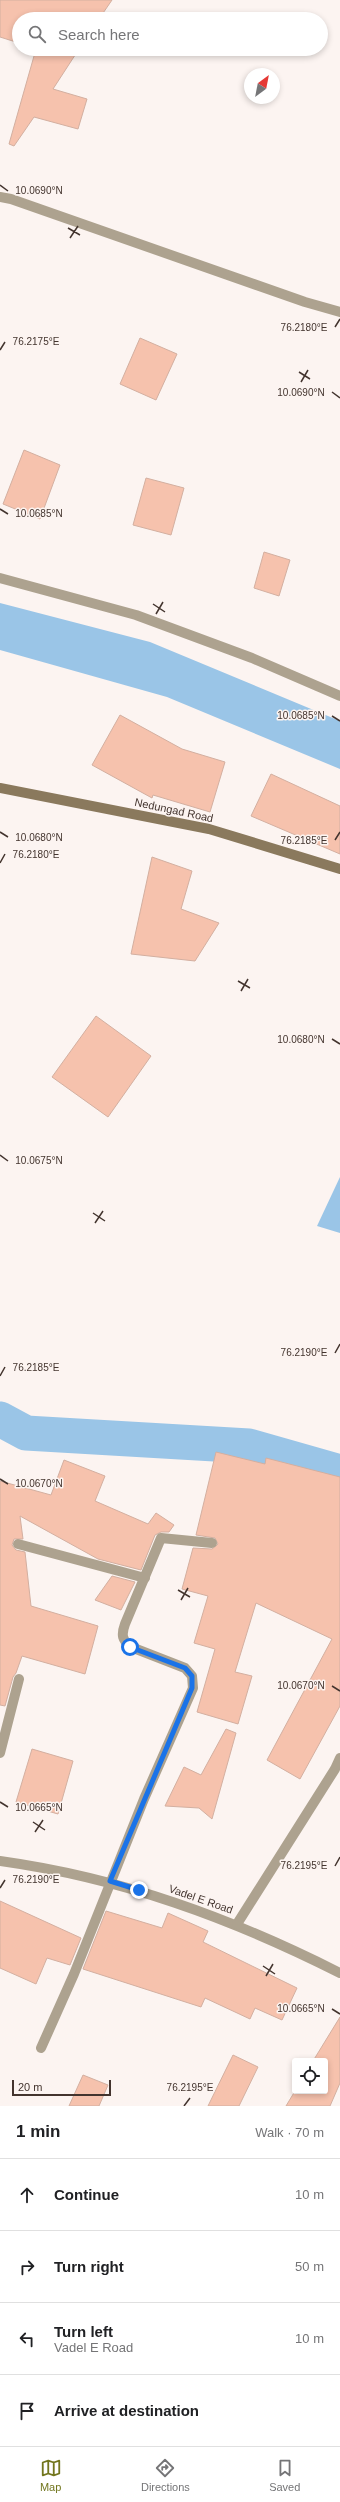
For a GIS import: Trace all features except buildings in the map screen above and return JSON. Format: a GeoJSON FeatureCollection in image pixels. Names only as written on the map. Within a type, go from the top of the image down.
{"type":"FeatureCollection","features":[{"type":"Feature","properties":{"kind":"street"},"geometry":{"type":"LineString","coordinates":[[0,197],[11,199],[305,302],[340,312]]}},
{"type":"Feature","properties":{"kind":"street"},"geometry":{"type":"LineString","coordinates":[[0,578],[136,615],[252,658],[340,696]]}},
{"type":"Feature","properties":{"kind":"street","name":"Nedungad Road"},"geometry":{"type":"LineString","coordinates":[[0,788],[209,829],[340,870]]}},
{"type":"Feature","properties":{"kind":"street"},"geometry":{"type":"LineString","coordinates":[[41,2048],[74,1974],[110,1881],[192,1688],[192,1676],[185,1668],[130,1647],[124,1641],[122,1633],[125,1624],[161,1538],[212,1543]]}},
{"type":"Feature","properties":{"kind":"street"},"geometry":{"type":"LineString","coordinates":[[18,1544],[145,1578]]}},
{"type":"Feature","properties":{"kind":"street"},"geometry":{"type":"LineString","coordinates":[[0,1753],[20,1679]]}},
{"type":"Feature","properties":{"kind":"street"},"geometry":{"type":"LineString","coordinates":[[237,1924],[336,1769],[340,1758]]}},
{"type":"Feature","properties":{"kind":"street","name":"Vadel E Road"},"geometry":{"type":"LineString","coordinates":[[0,1861],[45,1867],[110,1881],[237,1924],[340,1973]]}},
{"type":"Feature","properties":{"kind":"water"},"geometry":{"type":"Polygon","coordinates":[[[0,603],[150,642],[340,721],[340,769],[167,697],[0,650],[0,603]]]}},
{"type":"Feature","properties":{"kind":"water"},"geometry":{"type":"Polygon","coordinates":[[[340,1177],[340,1233],[317,1226],[340,1177]]]}},
{"type":"Feature","properties":{"kind":"waterway"},"geometry":{"type":"LineString","coordinates":[[0,1419],[26,1433],[249,1446],[340,1472]]}},
{"type":"Feature","properties":{"kind":"route"},"geometry":{"type":"LineString","coordinates":[[130,1647],[185,1668],[192,1676],[192,1688],[110,1881],[139,1890]]}}]}
